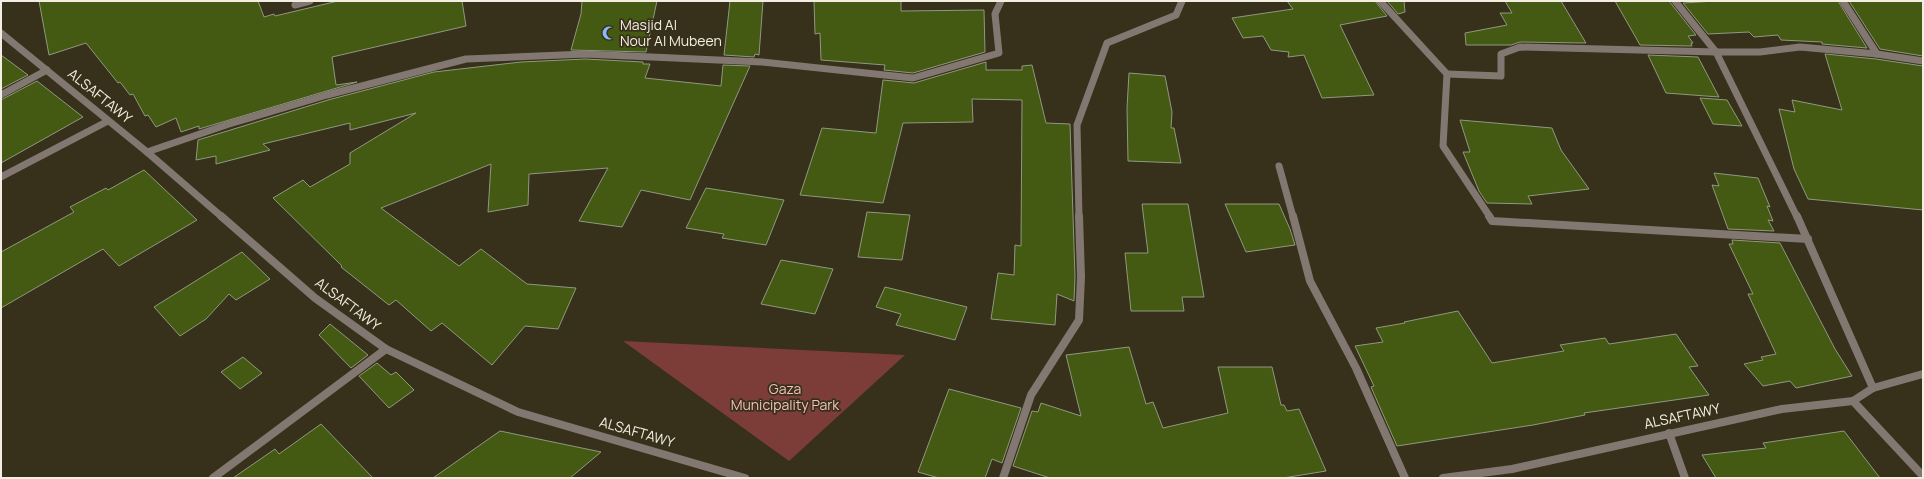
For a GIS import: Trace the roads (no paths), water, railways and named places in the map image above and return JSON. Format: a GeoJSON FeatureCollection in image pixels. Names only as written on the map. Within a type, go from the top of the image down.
{"type":"FeatureCollection","features":[{"type":"Feature","properties":{"kind":"street"},"geometry":{"type":"LineString","coordinates":[[295,5],[310,1]]}},
{"type":"Feature","properties":{"kind":"street"},"geometry":{"type":"LineString","coordinates":[[147,152],[229,124],[327,95],[466,58],[586,54],[762,62],[913,78],[999,53],[995,14],[1001,1]]}},
{"type":"Feature","properties":{"kind":"street"},"geometry":{"type":"LineString","coordinates":[[1002,478],[1031,395],[1079,320],[1082,277],[1077,125],[1107,43],[1176,15],[1182,1]]}},
{"type":"Feature","properties":{"kind":"street"},"geometry":{"type":"LineString","coordinates":[[1380,1],[1447,74],[1501,76],[1501,54],[1520,47],[1716,52],[1760,52],[1800,47],[1877,54],[1923,61]]}},
{"type":"Feature","properties":{"kind":"street"},"geometry":{"type":"LineString","coordinates":[[1675,1],[1716,52],[1808,239],[1873,388]]}},
{"type":"Feature","properties":{"kind":"street"},"geometry":{"type":"LineString","coordinates":[[1843,1],[1877,54]]}},
{"type":"Feature","properties":{"kind":"street","name":"ALSAFTAWY"},"geometry":{"type":"LineString","coordinates":[[1,33],[147,152],[315,298],[386,349],[518,412],[745,478]]}},
{"type":"Feature","properties":{"kind":"street"},"geometry":{"type":"LineString","coordinates":[[1,95],[47,70]]}},
{"type":"Feature","properties":{"kind":"street"},"geometry":{"type":"LineString","coordinates":[[1447,74],[1443,146],[1492,220],[1808,239]]}},
{"type":"Feature","properties":{"kind":"street"},"geometry":{"type":"LineString","coordinates":[[1,177],[108,121]]}},
{"type":"Feature","properties":{"kind":"street"},"geometry":{"type":"LineString","coordinates":[[1279,166],[1310,281],[1356,368],[1405,478]]}},
{"type":"Feature","properties":{"kind":"street"},"geometry":{"type":"LineString","coordinates":[[213,478],[386,349]]}},
{"type":"Feature","properties":{"kind":"street","name":"ALSAFTAWY"},"geometry":{"type":"LineString","coordinates":[[1443,478],[1512,469],[1782,409],[1853,401],[1873,388],[1923,374]]}},
{"type":"Feature","properties":{"kind":"street"},"geometry":{"type":"LineString","coordinates":[[1853,401],[1923,476]]}},
{"type":"Feature","properties":{"kind":"street"},"geometry":{"type":"LineString","coordinates":[[1669,433],[1685,478]]}},
{"type":"Feature","properties":{"kind":"place","name":"Masjid Al Nour Al Mubeen"},"geometry":{"type":"Point","coordinates":[609,33]}},
{"type":"Feature","properties":{"kind":"park label","name":"Gaza Municipality Park"},"geometry":{"type":"Point","coordinates":[785,398]}}]}
